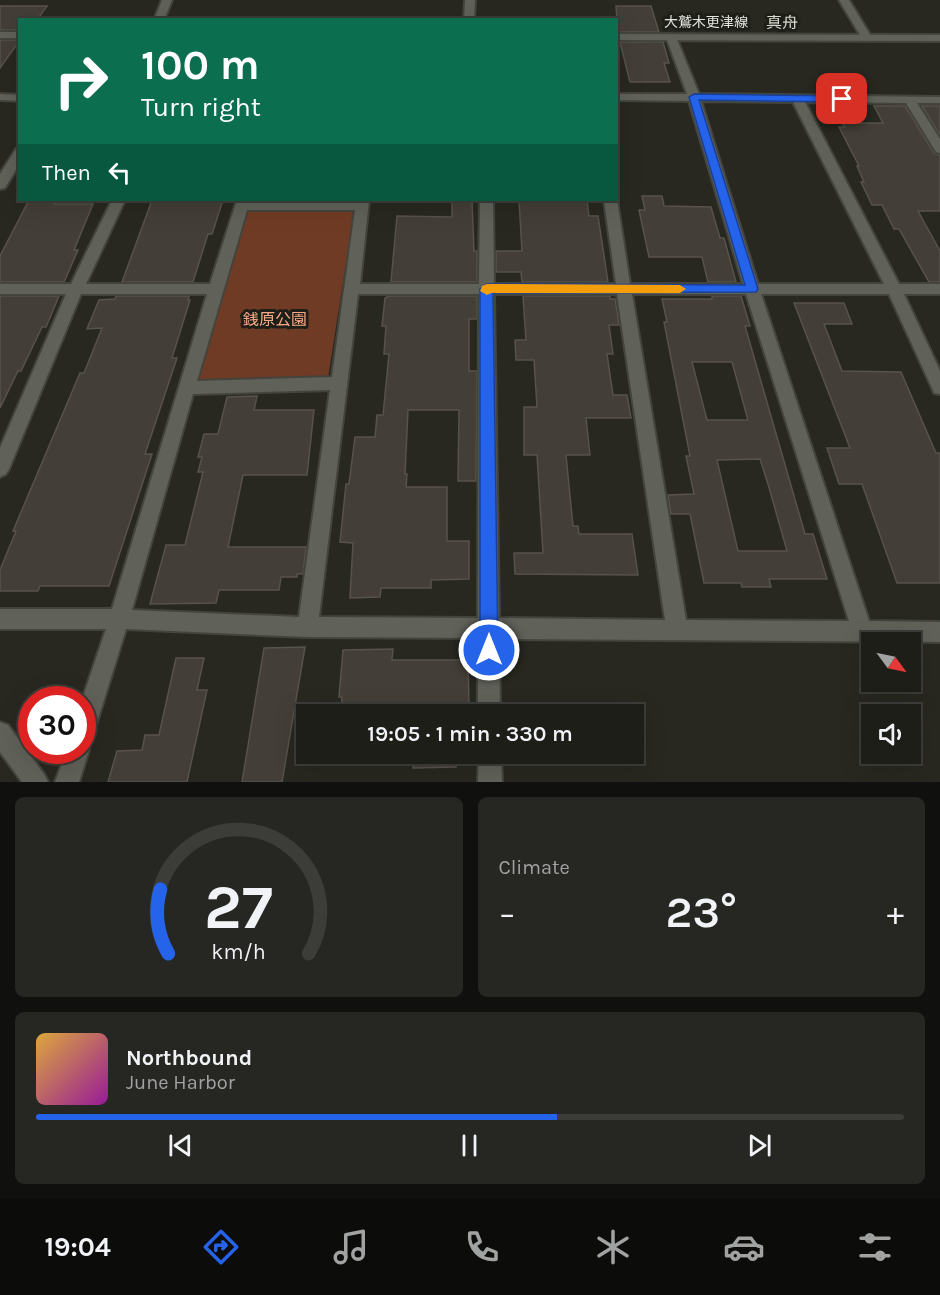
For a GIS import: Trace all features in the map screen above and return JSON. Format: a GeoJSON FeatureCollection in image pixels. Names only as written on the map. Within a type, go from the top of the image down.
{"type":"FeatureCollection","features":[{"type":"Feature","properties":{"kind":"street"},"geometry":{"type":"LineString","coordinates":[[160,18],[167,0]]}},
{"type":"Feature","properties":{"kind":"street"},"geometry":{"type":"LineString","coordinates":[[469,18],[470,0]]}},
{"type":"Feature","properties":{"kind":"street"},"geometry":{"type":"LineString","coordinates":[[844,0],[867,38]]}},
{"type":"Feature","properties":{"kind":"street"},"geometry":{"type":"LineString","coordinates":[[0,35],[18,35]]}},
{"type":"Feature","properties":{"kind":"street","name":"大鷲木更津線"},"geometry":{"type":"LineString","coordinates":[[618,37],[940,38]]}},
{"type":"Feature","properties":{"kind":"street"},"geometry":{"type":"LineString","coordinates":[[671,38],[694,97],[752,289],[861,630]]}},
{"type":"Feature","properties":{"kind":"street"},"geometry":{"type":"LineString","coordinates":[[0,97],[18,98]]}},
{"type":"Feature","properties":{"kind":"street"},"geometry":{"type":"LineString","coordinates":[[618,97],[940,100]]}},
{"type":"Feature","properties":{"kind":"street"},"geometry":{"type":"LineString","coordinates":[[797,98],[894,289],[940,388]]}},
{"type":"Feature","properties":{"kind":"street"},"geometry":{"type":"LineString","coordinates":[[909,99],[940,149]]}},
{"type":"Feature","properties":{"kind":"street"},"geometry":{"type":"LineString","coordinates":[[0,185],[18,155]]}},
{"type":"Feature","properties":{"kind":"street"},"geometry":{"type":"LineString","coordinates":[[0,469],[76,289],[118,201]]}},
{"type":"Feature","properties":{"kind":"street"},"geometry":{"type":"LineString","coordinates":[[486,201],[489,704]]}},
{"type":"Feature","properties":{"kind":"street"},"geometry":{"type":"LineString","coordinates":[[610,201],[626,289],[677,630]]}},
{"type":"Feature","properties":{"kind":"street"},"geometry":{"type":"LineString","coordinates":[[96,693],[121,619],[214,289],[242,203],[363,203],[308,627]]}},
{"type":"Feature","properties":{"kind":"street"},"geometry":{"type":"LineString","coordinates":[[353,288],[940,289]]}},
{"type":"Feature","properties":{"kind":"street"},"geometry":{"type":"LineString","coordinates":[[0,289],[214,289]]}},
{"type":"Feature","properties":{"kind":"street"},"geometry":{"type":"LineString","coordinates":[[187,388],[339,383]]}},
{"type":"Feature","properties":{"kind":"street"},"geometry":{"type":"LineString","coordinates":[[0,619],[121,619],[308,627],[940,632]]}},
{"type":"Feature","properties":{"kind":"street"},"geometry":{"type":"LineString","coordinates":[[0,733],[36,782]]}},
{"type":"Feature","properties":{"kind":"street"},"geometry":{"type":"LineString","coordinates":[[67,782],[73,764]]}},
{"type":"Feature","properties":{"kind":"street"},"geometry":{"type":"LineString","coordinates":[[490,764],[490,782]]}},
{"type":"Feature","properties":{"kind":"green space","name":"銭原公園"},"geometry":{"type":"Polygon","coordinates":[[[245,211],[354,212],[328,378],[193,383],[245,211]]]}},
{"type":"Feature","properties":{"kind":"building"},"geometry":{"type":"Polygon","coordinates":[[[0,6],[47,6],[38,18],[18,18],[18,30],[0,30],[0,6]]]}},
{"type":"Feature","properties":{"kind":"building"},"geometry":{"type":"Polygon","coordinates":[[[616,6],[651,6],[659,32],[618,32],[616,6]]]}},
{"type":"Feature","properties":{"kind":"building"},"geometry":{"type":"Polygon","coordinates":[[[0,40],[18,40],[18,43],[0,68],[0,40]]]}},
{"type":"Feature","properties":{"kind":"building"},"geometry":{"type":"Polygon","coordinates":[[[620,42],[663,42],[669,63],[664,63],[670,82],[630,82],[620,42]]]}},
{"type":"Feature","properties":{"kind":"building"},"geometry":{"type":"Polygon","coordinates":[[[874,106],[905,106],[934,153],[940,155],[940,211],[918,211],[940,251],[940,282],[929,282],[899,229],[894,229],[882,205],[872,205],[861,182],[864,182],[857,166],[859,166],[839,127],[845,127],[842,123],[883,123],[874,106]]]}},
{"type":"Feature","properties":{"kind":"building"},"geometry":{"type":"Polygon","coordinates":[[[922,106],[940,106],[940,135],[922,106]]]}},
{"type":"Feature","properties":{"kind":"building"},"geometry":{"type":"Polygon","coordinates":[[[642,196],[662,196],[664,206],[711,207],[720,238],[724,238],[736,282],[708,282],[702,257],[649,257],[639,210],[645,210],[642,196]]]}},
{"type":"Feature","properties":{"kind":"building"},"geometry":{"type":"Polygon","coordinates":[[[28,201],[56,201],[54,204],[93,204],[74,250],[78,250],[64,282],[0,282],[0,256],[28,201]]]}},
{"type":"Feature","properties":{"kind":"building"},"geometry":{"type":"Polygon","coordinates":[[[152,201],[223,201],[212,234],[208,234],[193,282],[122,282],[152,201]]]}},
{"type":"Feature","properties":{"kind":"building"},"geometry":{"type":"Polygon","coordinates":[[[452,201],[472,201],[474,251],[477,251],[477,282],[391,282],[397,216],[452,217],[452,201]]]}},
{"type":"Feature","properties":{"kind":"building"},"geometry":{"type":"Polygon","coordinates":[[[519,201],[587,201],[589,216],[598,216],[608,282],[522,282],[521,272],[496,272],[496,251],[522,251],[519,201]]]}},
{"type":"Feature","properties":{"kind":"building"},"geometry":{"type":"Polygon","coordinates":[[[0,296],[59,296],[46,327],[42,327],[0,408],[0,296]]]}},
{"type":"Feature","properties":{"kind":"building"},"geometry":{"type":"Polygon","coordinates":[[[116,296],[189,296],[188,300],[190,300],[172,358],[177,358],[145,454],[152,454],[109,586],[40,586],[38,591],[0,591],[0,570],[16,531],[13,531],[80,373],[84,373],[102,328],[87,329],[99,300],[115,299],[116,296]]]}},
{"type":"Feature","properties":{"kind":"building"},"geometry":{"type":"Polygon","coordinates":[[[389,296],[477,296],[477,319],[469,319],[469,371],[477,371],[476,481],[458,481],[459,410],[408,410],[405,474],[407,474],[406,487],[447,487],[447,541],[469,541],[469,579],[431,580],[431,588],[381,588],[380,597],[350,598],[353,543],[340,542],[346,484],[349,484],[355,437],[375,437],[377,415],[383,415],[389,354],[384,354],[386,326],[382,326],[385,298],[389,296]]]}},
{"type":"Feature","properties":{"kind":"building"},"geometry":{"type":"Polygon","coordinates":[[[523,296],[610,296],[610,299],[615,299],[619,325],[609,325],[613,354],[607,354],[613,395],[627,395],[631,418],[586,418],[590,455],[566,455],[573,526],[578,526],[579,534],[632,534],[638,575],[515,574],[514,553],[543,553],[537,455],[524,455],[524,407],[537,407],[534,360],[516,360],[515,340],[526,340],[523,296]]]}},
{"type":"Feature","properties":{"kind":"building"},"geometry":{"type":"Polygon","coordinates":[[[712,296],[741,296],[750,326],[745,326],[805,534],[813,534],[827,579],[769,579],[771,587],[742,587],[741,583],[704,583],[690,514],[671,514],[668,495],[694,494],[686,456],[690,456],[664,322],[667,322],[662,299],[712,299],[712,296]],[[692,362],[707,420],[748,420],[732,362],[692,362]],[[760,459],[717,460],[738,551],[787,551],[768,484],[760,459]]]}},
{"type":"Feature","properties":{"kind":"building"},"geometry":{"type":"Polygon","coordinates":[[[794,303],[844,303],[852,324],[824,324],[842,371],[901,372],[936,453],[940,453],[940,583],[897,583],[862,484],[839,484],[827,448],[850,448],[794,303]]]}},
{"type":"Feature","properties":{"kind":"building"},"geometry":{"type":"Polygon","coordinates":[[[257,396],[254,410],[314,410],[307,475],[243,475],[228,547],[306,547],[303,574],[297,574],[297,577],[281,577],[279,590],[219,590],[216,603],[150,604],[166,545],[185,545],[203,472],[198,472],[202,457],[198,457],[204,434],[218,434],[227,397],[257,396]]]}},
{"type":"Feature","properties":{"kind":"building"},"geometry":{"type":"Polygon","coordinates":[[[305,647],[282,782],[242,782],[264,648],[305,647]]]}},
{"type":"Feature","properties":{"kind":"building"},"geometry":{"type":"Polygon","coordinates":[[[393,649],[392,660],[468,660],[469,704],[342,704],[342,697],[339,697],[343,650],[393,649]]]}},
{"type":"Feature","properties":{"kind":"building"},"geometry":{"type":"Polygon","coordinates":[[[176,658],[204,658],[197,690],[207,690],[187,782],[108,782],[117,751],[142,750],[145,735],[159,735],[176,658]]]}},
{"type":"Feature","properties":{"kind":"building"},"geometry":{"type":"Polygon","coordinates":[[[413,764],[456,764],[456,767],[413,768],[413,764]]]}},
{"type":"Feature","properties":{"kind":"slow traffic"},"geometry":{"type":"LineString","coordinates":[[487,291],[487,289],[680,289]]}},
{"type":"Feature","properties":{"kind":"district","name":"真舟"},"geometry":{"type":"Point","coordinates":[782,22]}},
{"type":"Feature","properties":{"kind":"route"},"geometry":{"type":"LineString","coordinates":[[489,650],[487,289],[752,289],[694,97],[842,99]]}}]}
